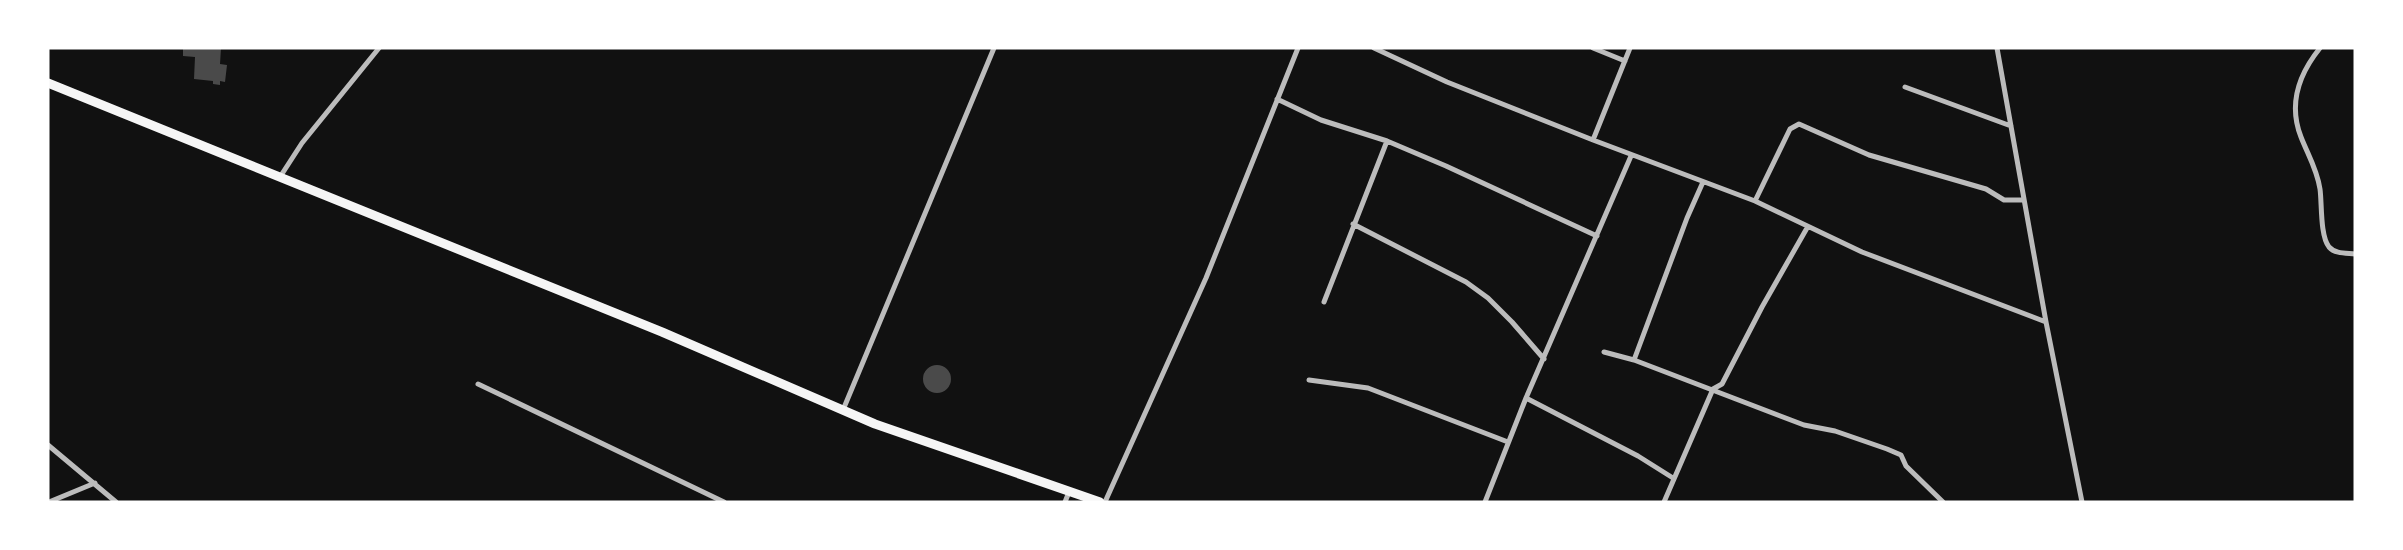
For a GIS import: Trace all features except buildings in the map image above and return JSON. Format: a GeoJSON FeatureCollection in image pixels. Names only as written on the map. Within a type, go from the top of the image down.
{"type":"FeatureCollection","features":[{"type":"Feature","properties":{"kind":"highway"},"geometry":{"type":"LineString","coordinates":[[48,83],[663,332],[875,424],[1100,502]]}},
{"type":"Feature","properties":{"kind":"street"},"geometry":{"type":"LineString","coordinates":[[280,177],[314,127],[379,48]]}},
{"type":"Feature","properties":{"kind":"street"},"geometry":{"type":"LineString","coordinates":[[843,410],[994,48]]}},
{"type":"Feature","properties":{"kind":"street"},"geometry":{"type":"LineString","coordinates":[[1105,502],[1206,278],[1298,48]]}},
{"type":"Feature","properties":{"kind":"street"},"geometry":{"type":"LineString","coordinates":[[1374,48],[1447,82],[1631,156],[1755,201],[1807,228],[1948,286],[2046,322]]}},
{"type":"Feature","properties":{"kind":"street"},"geometry":{"type":"LineString","coordinates":[[1593,48],[1625,61]]}},
{"type":"Feature","properties":{"kind":"street"},"geometry":{"type":"LineString","coordinates":[[1593,140],[1629,48]]}},
{"type":"Feature","properties":{"kind":"street"},"geometry":{"type":"LineString","coordinates":[[1997,48],[2046,322],[2082,502]]}},
{"type":"Feature","properties":{"kind":"street"},"geometry":{"type":"LineString","coordinates":[[2320,48],[2303,72],[2296,95],[2295,117],[2300,136],[2319,180],[2327,245],[2336,252],[2355,254]]}},
{"type":"Feature","properties":{"kind":"street"},"geometry":{"type":"LineString","coordinates":[[1905,87],[2011,126]]}},
{"type":"Feature","properties":{"kind":"street"},"geometry":{"type":"LineString","coordinates":[[1277,99],[1321,120],[1387,141],[1597,236]]}},
{"type":"Feature","properties":{"kind":"street"},"geometry":{"type":"LineString","coordinates":[[1755,201],[1790,129],[1799,124],[1869,154],[1986,189],[2004,200],[2024,200]]}},
{"type":"Feature","properties":{"kind":"street"},"geometry":{"type":"LineString","coordinates":[[1324,302],[1387,141]]}},
{"type":"Feature","properties":{"kind":"street"},"geometry":{"type":"LineString","coordinates":[[1485,502],[1526,398],[1631,156]]}},
{"type":"Feature","properties":{"kind":"street"},"geometry":{"type":"LineString","coordinates":[[1634,360],[1702,182]]}},
{"type":"Feature","properties":{"kind":"street"},"geometry":{"type":"LineString","coordinates":[[1353,224],[1466,282],[1496,306],[1544,359]]}},
{"type":"Feature","properties":{"kind":"street"},"geometry":{"type":"LineString","coordinates":[[1664,502],[1713,389],[1722,384],[1807,228]]}},
{"type":"Feature","properties":{"kind":"street"},"geometry":{"type":"LineString","coordinates":[[1604,352],[1634,360],[1804,425],[1835,431],[1901,455],[1906,466],[1943,502]]}},
{"type":"Feature","properties":{"kind":"street"},"geometry":{"type":"LineString","coordinates":[[1309,380],[1368,388],[1508,442]]}},
{"type":"Feature","properties":{"kind":"street"},"geometry":{"type":"LineString","coordinates":[[478,384],[724,502]]}},
{"type":"Feature","properties":{"kind":"street"},"geometry":{"type":"LineString","coordinates":[[1526,398],[1638,456],[1673,478]]}},
{"type":"Feature","properties":{"kind":"street"},"geometry":{"type":"LineString","coordinates":[[48,445],[116,502]]}},
{"type":"Feature","properties":{"kind":"street"},"geometry":{"type":"LineString","coordinates":[[49,502],[95,483]]}},
{"type":"Feature","properties":{"kind":"street"},"geometry":{"type":"LineString","coordinates":[[1065,502],[1069,492]]}}]}
